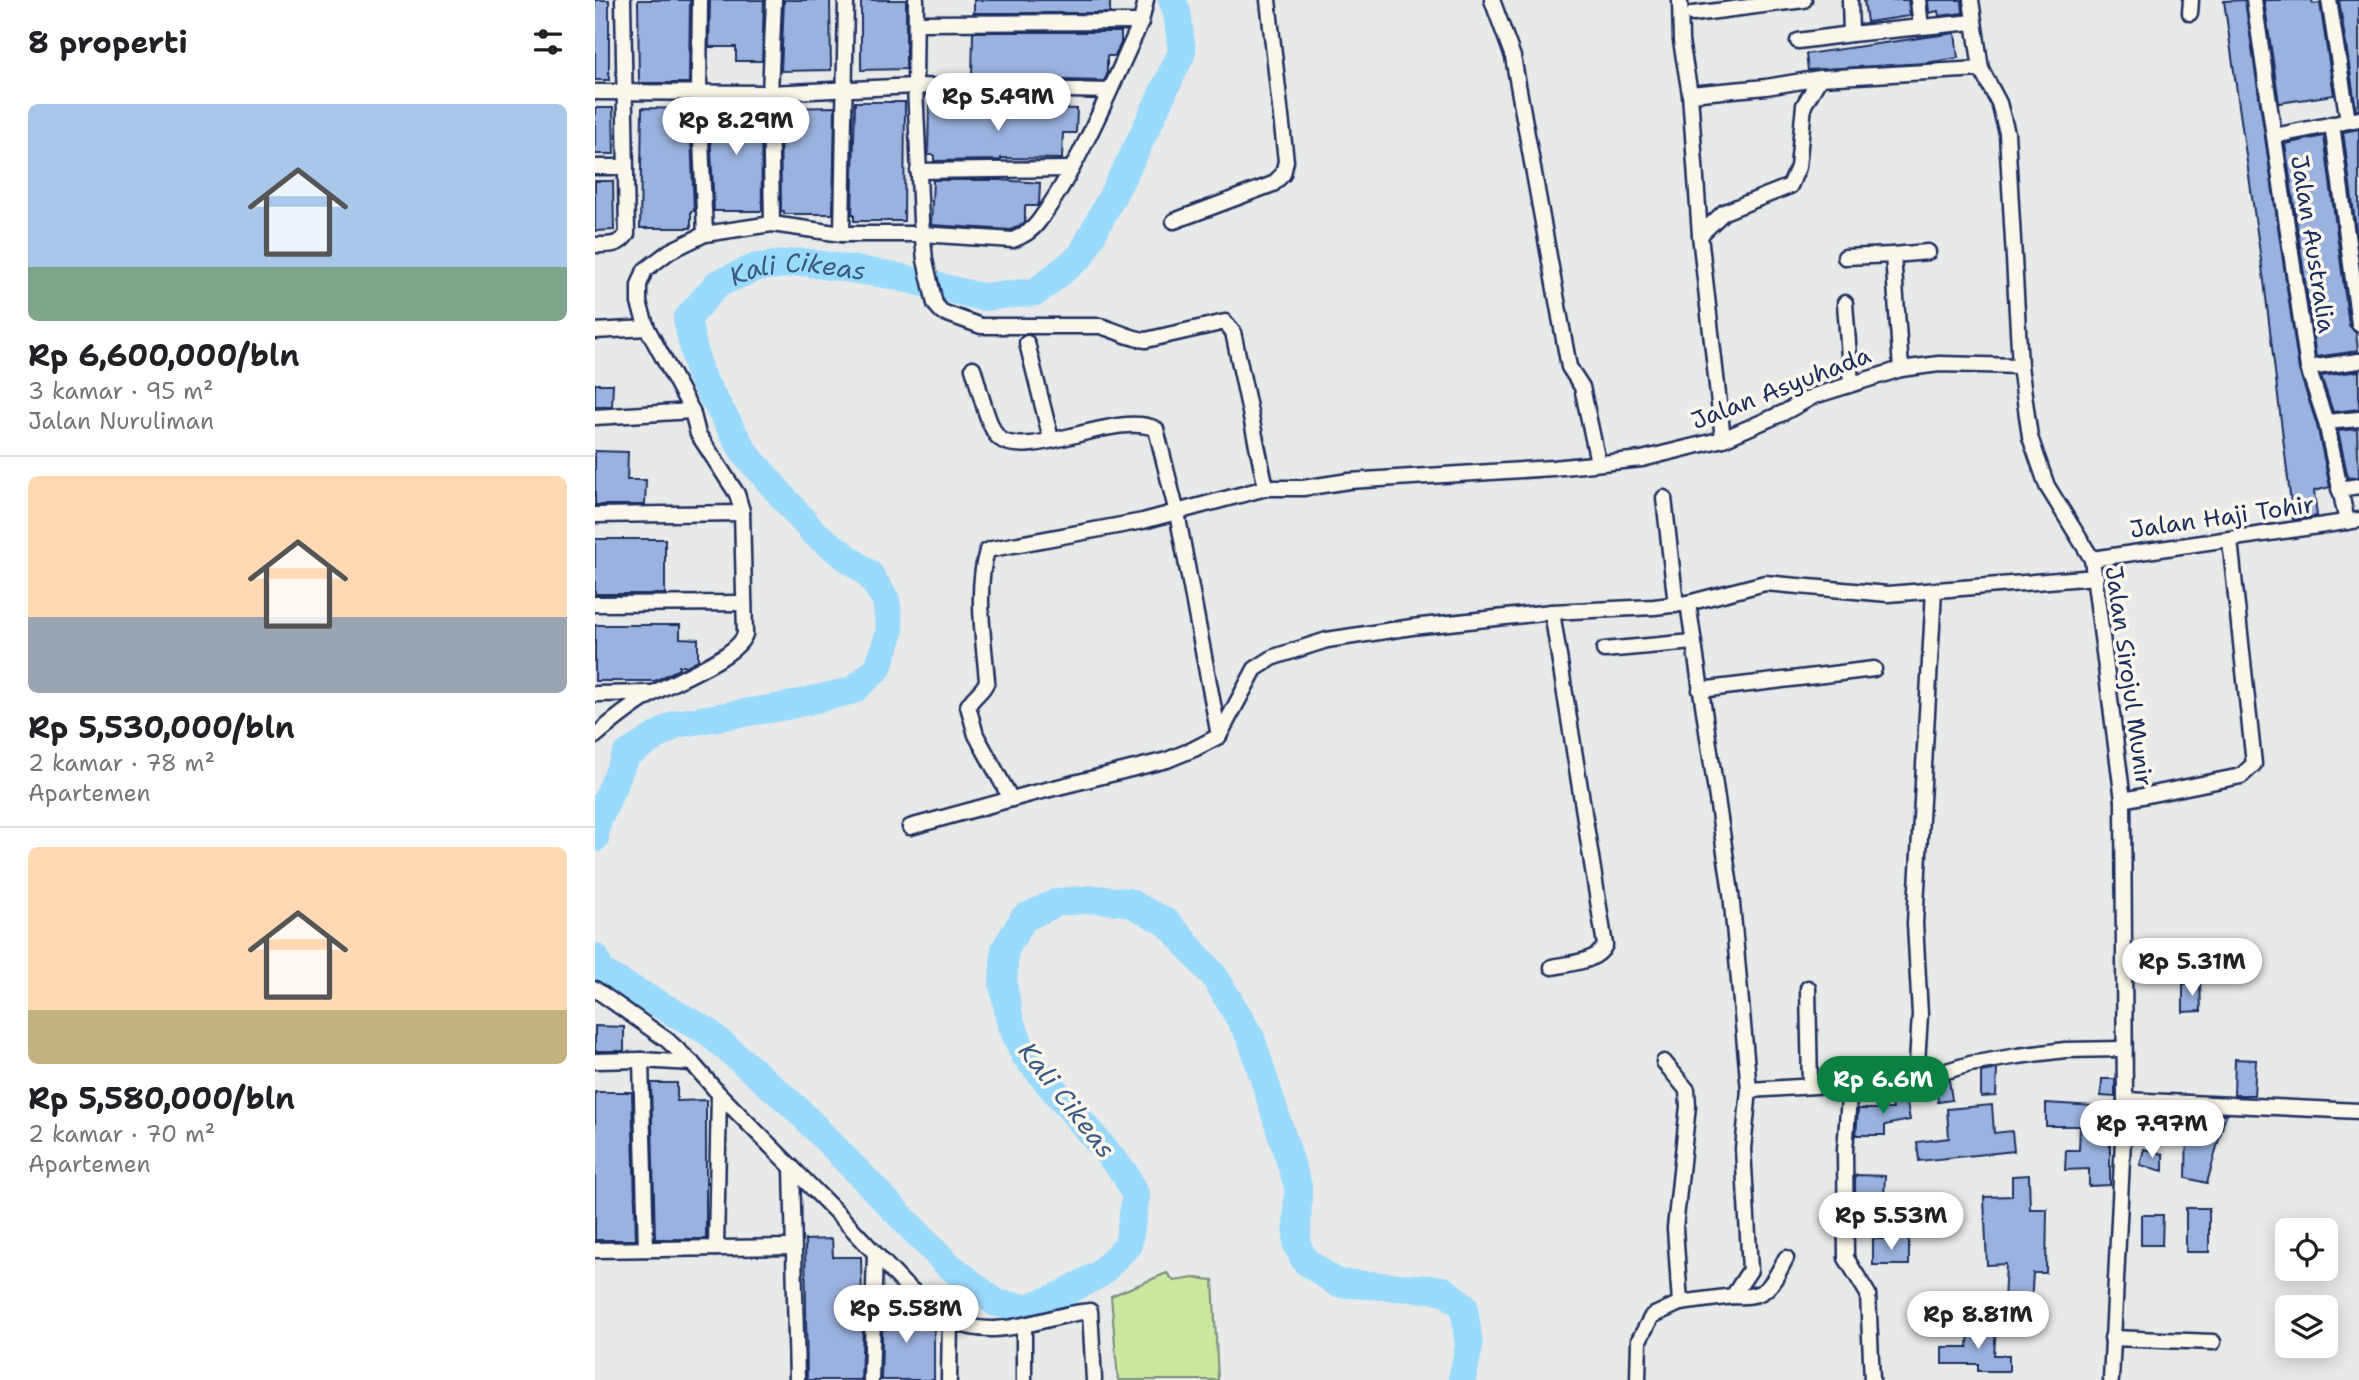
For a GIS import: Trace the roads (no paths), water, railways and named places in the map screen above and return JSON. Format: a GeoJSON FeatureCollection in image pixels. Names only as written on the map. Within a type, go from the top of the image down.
{"type":"FeatureCollection","features":[{"type":"Feature","properties":{"kind":"street"},"geometry":{"type":"LineString","coordinates":[[595,245],[622,242],[627,233],[623,0]]}},
{"type":"Feature","properties":{"kind":"street"},"geometry":{"type":"LineString","coordinates":[[700,0],[699,93],[705,234]]}},
{"type":"Feature","properties":{"kind":"street"},"geometry":{"type":"LineString","coordinates":[[772,225],[770,93],[774,0]]}},
{"type":"Feature","properties":{"kind":"street"},"geometry":{"type":"LineString","coordinates":[[842,234],[846,0]]}},
{"type":"Feature","properties":{"kind":"street"},"geometry":{"type":"LineString","coordinates":[[916,0],[915,86],[922,234],[931,295],[942,312],[981,326],[1100,326],[1135,339],[1146,340],[1225,322],[1233,332],[1266,488]]}},
{"type":"Feature","properties":{"kind":"street"},"geometry":{"type":"LineString","coordinates":[[595,736],[620,715],[654,693],[697,672],[743,642],[745,634],[742,513],[737,494],[698,434],[692,411],[647,328],[639,303],[639,285],[645,270],[670,251],[705,234],[772,225],[842,234],[922,234],[1013,240],[1026,235],[1038,223],[1071,169],[1140,22],[1146,0]]}},
{"type":"Feature","properties":{"kind":"street"},"geometry":{"type":"LineString","coordinates":[[1174,221],[1273,184],[1283,174],[1286,162],[1268,0]]}},
{"type":"Feature","properties":{"kind":"street"},"geometry":{"type":"LineString","coordinates":[[1492,0],[1513,57],[1569,367],[1582,387],[1598,462]]}},
{"type":"Feature","properties":{"kind":"street"},"geometry":{"type":"LineString","coordinates":[[1680,0],[1681,41],[1690,94],[1700,234],[1723,439]]}},
{"type":"Feature","properties":{"kind":"street"},"geometry":{"type":"LineString","coordinates":[[1693,14],[1804,0]]}},
{"type":"Feature","properties":{"kind":"street"},"geometry":{"type":"LineString","coordinates":[[1850,0],[1851,34]]}},
{"type":"Feature","properties":{"kind":"street"},"geometry":{"type":"LineString","coordinates":[[1919,0],[1921,27]]}},
{"type":"Feature","properties":{"kind":"street","name":"Jalan Sirojul Munir"},"geometry":{"type":"LineString","coordinates":[[1971,0],[1981,69],[1999,103],[2007,133],[2020,366],[2030,437],[2047,486],[2092,559],[2123,800],[2125,1100],[2111,1380]]}},
{"type":"Feature","properties":{"kind":"street","name":"Jalan Australia"},"geometry":{"type":"LineString","coordinates":[[2253,0],[2308,368],[2326,422],[2339,489],[2353,521]]}},
{"type":"Feature","properties":{"kind":"street"},"geometry":{"type":"LineString","coordinates":[[2274,136],[2353,120],[2329,0]]}},
{"type":"Feature","properties":{"kind":"street"},"geometry":{"type":"LineString","coordinates":[[917,23],[1140,22]]}},
{"type":"Feature","properties":{"kind":"street"},"geometry":{"type":"LineString","coordinates":[[1798,41],[1973,22]]}},
{"type":"Feature","properties":{"kind":"street"},"geometry":{"type":"LineString","coordinates":[[1690,94],[1766,87],[1820,78],[1981,69]]}},
{"type":"Feature","properties":{"kind":"street"},"geometry":{"type":"LineString","coordinates":[[1700,234],[1724,212],[1790,186],[1798,167],[1804,105],[1820,78]]}},
{"type":"Feature","properties":{"kind":"street"},"geometry":{"type":"LineString","coordinates":[[595,92],[770,93],[915,86],[1109,91]]}},
{"type":"Feature","properties":{"kind":"street"},"geometry":{"type":"LineString","coordinates":[[2332,124],[2359,324]]}},
{"type":"Feature","properties":{"kind":"street"},"geometry":{"type":"LineString","coordinates":[[595,167],[625,167]]}},
{"type":"Feature","properties":{"kind":"street"},"geometry":{"type":"LineString","coordinates":[[918,171],[1071,169]]}},
{"type":"Feature","properties":{"kind":"street"},"geometry":{"type":"LineString","coordinates":[[1845,257],[1928,252]]}},
{"type":"Feature","properties":{"kind":"street"},"geometry":{"type":"LineString","coordinates":[[1893,255],[1901,369]]}},
{"type":"Feature","properties":{"kind":"street"},"geometry":{"type":"LineString","coordinates":[[1845,303],[1851,383]]}},
{"type":"Feature","properties":{"kind":"street"},"geometry":{"type":"LineString","coordinates":[[595,331],[647,328]]}},
{"type":"Feature","properties":{"kind":"street"},"geometry":{"type":"LineString","coordinates":[[1027,343],[1051,439]]}},
{"type":"Feature","properties":{"kind":"street"},"geometry":{"type":"LineString","coordinates":[[2308,368],[2359,361]]}},
{"type":"Feature","properties":{"kind":"street","name":"Jalan Asyuhada"},"geometry":{"type":"LineString","coordinates":[[1011,799],[976,735],[968,706],[972,698],[984,688],[986,681],[982,584],[987,551],[1177,513],[1266,488],[1303,488],[1349,481],[1553,468],[1642,459],[1723,439],[1783,413],[1814,396],[1901,369],[1939,364],[2020,366]]}},
{"type":"Feature","properties":{"kind":"street"},"geometry":{"type":"LineString","coordinates":[[974,368],[986,413],[997,437],[1010,444],[1030,444],[1140,424],[1156,429],[1177,513],[1219,736]]}},
{"type":"Feature","properties":{"kind":"street"},"geometry":{"type":"LineString","coordinates":[[595,417],[692,411]]}},
{"type":"Feature","properties":{"kind":"street"},"geometry":{"type":"LineString","coordinates":[[2326,422],[2359,419]]}},
{"type":"Feature","properties":{"kind":"street"},"geometry":{"type":"LineString","coordinates":[[2339,489],[2359,486]]}},
{"type":"Feature","properties":{"kind":"street"},"geometry":{"type":"LineString","coordinates":[[1664,498],[1682,604],[1693,642],[1731,893],[1749,1090],[1743,1149],[1750,1270],[1733,1296]]}},
{"type":"Feature","properties":{"kind":"street"},"geometry":{"type":"LineString","coordinates":[[595,515],[742,513]]}},
{"type":"Feature","properties":{"kind":"street","name":"Jalan Haji Tohir"},"geometry":{"type":"LineString","coordinates":[[2092,559],[2353,521]]}},
{"type":"Feature","properties":{"kind":"street"},"geometry":{"type":"LineString","coordinates":[[2123,800],[2241,776],[2251,770],[2254,764],[2230,540]]}},
{"type":"Feature","properties":{"kind":"street"},"geometry":{"type":"LineString","coordinates":[[910,827],[1167,760],[1219,736],[1255,668],[1274,657],[1327,640],[1412,627],[1552,612],[1682,604],[1765,583],[1888,594],[2096,577]]}},
{"type":"Feature","properties":{"kind":"street"},"geometry":{"type":"LineString","coordinates":[[1916,1080],[1920,1015],[1915,923],[1934,591]]}},
{"type":"Feature","properties":{"kind":"street"},"geometry":{"type":"LineString","coordinates":[[595,604],[744,603]]}},
{"type":"Feature","properties":{"kind":"street"},"geometry":{"type":"LineString","coordinates":[[1552,612],[1605,946],[1596,958],[1552,967]]}},
{"type":"Feature","properties":{"kind":"street"},"geometry":{"type":"LineString","coordinates":[[1604,650],[1693,642]]}},
{"type":"Feature","properties":{"kind":"street"},"geometry":{"type":"LineString","coordinates":[[1700,690],[1874,669]]}},
{"type":"Feature","properties":{"kind":"street"},"geometry":{"type":"LineString","coordinates":[[595,694],[654,693]]}},
{"type":"Feature","properties":{"kind":"street"},"geometry":{"type":"LineString","coordinates":[[1808,988],[1810,1086]]}},
{"type":"Feature","properties":{"kind":"street"},"geometry":{"type":"LineString","coordinates":[[595,989],[667,1040],[692,1063],[905,1285],[950,1319],[985,1328],[1010,1328],[1090,1311],[1094,1380]]}},
{"type":"Feature","properties":{"kind":"street"},"geometry":{"type":"LineString","coordinates":[[1749,1090],[1916,1080],[1970,1064],[2018,1056],[2065,1050],[2123,1049]]}},
{"type":"Feature","properties":{"kind":"street"},"geometry":{"type":"LineString","coordinates":[[641,1060],[646,1249]]}},
{"type":"Feature","properties":{"kind":"street"},"geometry":{"type":"LineString","coordinates":[[595,1061],[692,1063]]}},
{"type":"Feature","properties":{"kind":"street"},"geometry":{"type":"LineString","coordinates":[[1664,1062],[1687,1090],[1688,1106],[1675,1228],[1680,1303]]}},
{"type":"Feature","properties":{"kind":"street"},"geometry":{"type":"LineString","coordinates":[[1850,1084],[1845,1150],[1846,1258],[1868,1294],[1872,1380]]}},
{"type":"Feature","properties":{"kind":"street"},"geometry":{"type":"LineString","coordinates":[[716,1248],[719,1094]]}},
{"type":"Feature","properties":{"kind":"street"},"geometry":{"type":"LineString","coordinates":[[2125,1100],[2359,1111]]}},
{"type":"Feature","properties":{"kind":"street"},"geometry":{"type":"LineString","coordinates":[[792,1167],[797,1380]]}},
{"type":"Feature","properties":{"kind":"street"},"geometry":{"type":"LineString","coordinates":[[595,1250],[793,1247]]}},
{"type":"Feature","properties":{"kind":"street"},"geometry":{"type":"LineString","coordinates":[[871,1380],[875,1255]]}},
{"type":"Feature","properties":{"kind":"street"},"geometry":{"type":"LineString","coordinates":[[1638,1380],[1639,1340],[1651,1316],[1680,1303],[1733,1296],[1749,1297],[1763,1293],[1774,1281],[1786,1258]]}},
{"type":"Feature","properties":{"kind":"street"},"geometry":{"type":"LineString","coordinates":[[949,1380],[950,1319]]}},
{"type":"Feature","properties":{"kind":"street"},"geometry":{"type":"LineString","coordinates":[[1024,1326],[1024,1380]]}},
{"type":"Feature","properties":{"kind":"street"},"geometry":{"type":"LineString","coordinates":[[2112,1338],[2213,1342]]}},
{"type":"Feature","properties":{"kind":"waterway","name":"Kali Cikeas"},"geometry":{"type":"LineString","coordinates":[[595,838],[596,825],[626,755],[676,724],[787,706],[854,690],[878,668],[890,631],[886,600],[869,574],[813,532],[745,453],[699,373],[687,319],[717,284],[757,267],[803,262],[890,275],[982,297],[1036,292],[1081,256],[1133,156],[1182,52],[1177,12],[1172,0]]}},
{"type":"Feature","properties":{"kind":"waterway","name":"Kali Cikeas"},"geometry":{"type":"LineString","coordinates":[[595,957],[601,972],[707,1031],[795,1107],[946,1263],[996,1303],[1026,1308],[1055,1298],[1100,1274],[1128,1245],[1136,1196],[1125,1174],[1024,1054],[1010,1021],[1003,984],[1005,949],[1024,918],[1058,902],[1095,899],[1128,902],[1168,923],[1215,977],[1251,1038],[1298,1186],[1297,1245],[1305,1261],[1337,1283],[1443,1290],[1464,1306],[1469,1346],[1462,1380]]}}]}
